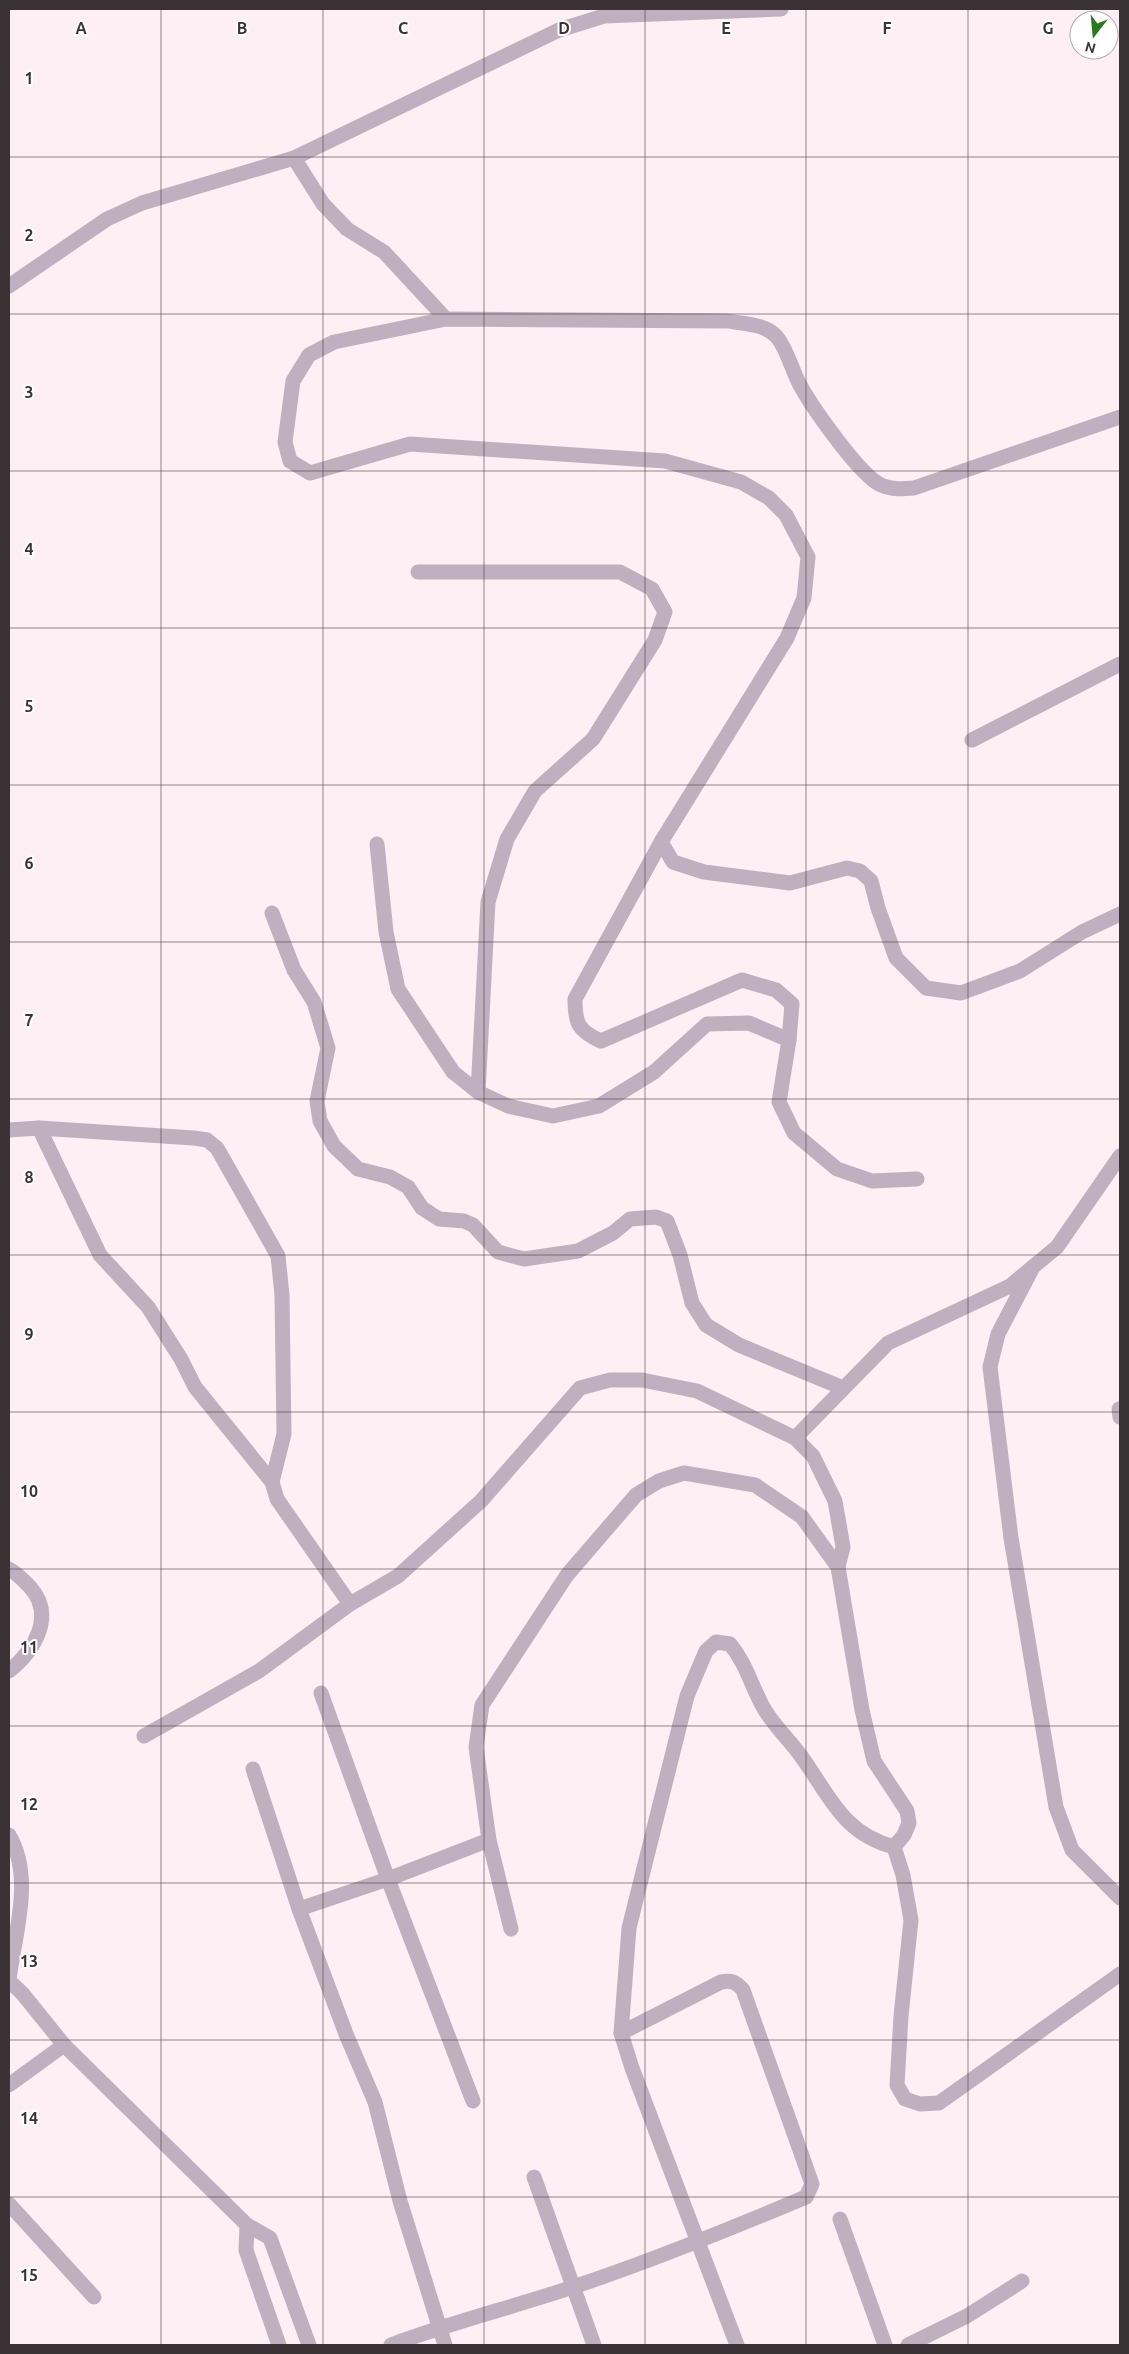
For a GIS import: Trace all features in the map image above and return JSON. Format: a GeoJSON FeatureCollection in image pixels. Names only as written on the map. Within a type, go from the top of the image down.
{"type":"FeatureCollection","features":[{"type":"Feature","properties":{"kind":"street"},"geometry":{"type":"LineString","coordinates":[[9,286],[116,215],[142,203],[294,158],[559,30],[604,16],[781,9]]}},
{"type":"Feature","properties":{"kind":"street"},"geometry":{"type":"LineString","coordinates":[[294,158],[323,204],[346,230],[384,252],[446,319]]}},
{"type":"Feature","properties":{"kind":"street"},"geometry":{"type":"LineString","coordinates":[[918,1179],[872,1181],[838,1169],[794,1133],[779,1102],[789,1040],[792,1004],[776,990],[742,980],[601,1041],[586,1034],[575,1018],[575,999],[661,842],[787,638],[804,598],[808,557],[786,516],[769,498],[742,482],[665,461],[410,444],[310,473],[290,461],[285,442],[293,381],[309,355],[334,342],[446,319],[728,321],[763,328],[777,338],[798,381],[853,461],[868,477],[881,486],[896,489],[914,488],[1120,417]]}},
{"type":"Feature","properties":{"kind":"street"},"geometry":{"type":"LineString","coordinates":[[418,572],[620,572],[652,589],[664,612],[655,640],[593,739],[535,792],[507,839],[488,902],[478,1092]]}},
{"type":"Feature","properties":{"kind":"street"},"geometry":{"type":"LineString","coordinates":[[972,740],[1120,664]]}},
{"type":"Feature","properties":{"kind":"street"},"geometry":{"type":"LineString","coordinates":[[661,842],[673,862],[704,872],[790,883],[847,868],[860,871],[871,881],[878,908],[896,958],[926,988],[961,994],[1020,970],[1082,932],[1120,914]]}},
{"type":"Feature","properties":{"kind":"street"},"geometry":{"type":"LineString","coordinates":[[377,844],[386,932],[398,989],[453,1072],[478,1092],[508,1106],[553,1116],[599,1106],[654,1072],[707,1024],[749,1022],[789,1040]]}},
{"type":"Feature","properties":{"kind":"street"},"geometry":{"type":"LineString","coordinates":[[272,913],[294,970],[314,1002],[328,1048],[317,1101],[320,1121],[334,1146],[358,1169],[390,1177],[408,1187],[422,1208],[440,1219],[473,1225],[498,1252],[524,1259],[578,1251],[613,1233],[630,1219],[656,1217],[667,1221],[680,1255],[692,1303],[706,1325],[739,1345],[843,1388]]}},
{"type":"Feature","properties":{"kind":"street"},"geometry":{"type":"LineString","coordinates":[[9,1130],[39,1128],[194,1138],[207,1140],[217,1148],[278,1256],[282,1295],[284,1434],[272,1482]]}},
{"type":"Feature","properties":{"kind":"street"},"geometry":{"type":"LineString","coordinates":[[39,1128],[100,1255],[148,1307],[181,1359],[195,1387],[272,1482],[277,1498],[350,1604]]}},
{"type":"Feature","properties":{"kind":"street"},"geometry":{"type":"LineString","coordinates":[[795,1438],[888,1343],[1010,1286],[1057,1247],[1091,1202],[1120,1156]]}},
{"type":"Feature","properties":{"kind":"street"},"geometry":{"type":"LineString","coordinates":[[1033,1267],[998,1334],[990,1367],[1012,1538],[1056,1807],[1072,1850],[1120,1898]]}},
{"type":"Feature","properties":{"kind":"street"},"geometry":{"type":"LineString","coordinates":[[144,1736],[259,1671],[350,1604],[398,1576],[482,1501],[580,1388],[610,1380],[642,1380],[697,1392],[795,1438],[813,1456],[835,1502],[843,1547],[838,1567],[862,1710],[874,1762],[907,1812],[908,1823],[904,1835],[894,1847]]}},
{"type":"Feature","properties":{"kind":"street"},"geometry":{"type":"LineString","coordinates":[[511,1929],[488,1840],[476,1747],[482,1705],[567,1575],[636,1495],[659,1481],[684,1473],[755,1486],[802,1517],[838,1567]]}},
{"type":"Feature","properties":{"kind":"street"},"geometry":{"type":"LineString","coordinates":[[9,1570],[17,1573],[35,1594],[43,1614],[37,1638],[24,1659],[9,1671]]}},
{"type":"Feature","properties":{"kind":"street"},"geometry":{"type":"LineString","coordinates":[[737,2345],[632,2068],[621,2033],[629,1928],[687,1696],[706,1651],[716,1642],[730,1644],[738,1654],[763,1707],[802,1757],[832,1805],[874,1841],[894,1847]]}},
{"type":"Feature","properties":{"kind":"street"},"geometry":{"type":"LineString","coordinates":[[321,1693],[388,1880],[473,2101]]}},
{"type":"Feature","properties":{"kind":"street"},"geometry":{"type":"LineString","coordinates":[[253,1769],[299,1909],[346,2034],[375,2102],[400,2201],[445,2345]]}},
{"type":"Feature","properties":{"kind":"street"},"geometry":{"type":"LineString","coordinates":[[9,1835],[16,1847],[23,1882],[9,1980],[22,1993],[64,2045],[247,2225],[270,2238],[309,2345]]}},
{"type":"Feature","properties":{"kind":"street"},"geometry":{"type":"LineString","coordinates":[[299,1909],[388,1880],[488,1840]]}},
{"type":"Feature","properties":{"kind":"street"},"geometry":{"type":"LineString","coordinates":[[894,1847],[903,1875],[911,1920],[901,2016],[897,2085],[905,2099],[920,2104],[939,2103],[1120,1974]]}},
{"type":"Feature","properties":{"kind":"street"},"geometry":{"type":"LineString","coordinates":[[391,2345],[438,2327],[574,2287],[698,2242],[806,2197],[812,2184],[744,1990],[730,1980],[721,1982],[621,2033]]}},
{"type":"Feature","properties":{"kind":"street"},"geometry":{"type":"LineString","coordinates":[[9,2085],[64,2045]]}},
{"type":"Feature","properties":{"kind":"street"},"geometry":{"type":"LineString","coordinates":[[534,2177],[594,2345]]}},
{"type":"Feature","properties":{"kind":"street"},"geometry":{"type":"LineString","coordinates":[[9,2204],[94,2298]]}},
{"type":"Feature","properties":{"kind":"street"},"geometry":{"type":"LineString","coordinates":[[840,2219],[885,2345]]}},
{"type":"Feature","properties":{"kind":"street"},"geometry":{"type":"LineString","coordinates":[[247,2225],[246,2250],[279,2345]]}},
{"type":"Feature","properties":{"kind":"street"},"geometry":{"type":"LineString","coordinates":[[908,2345],[933,2340],[1022,2281]]}}]}
